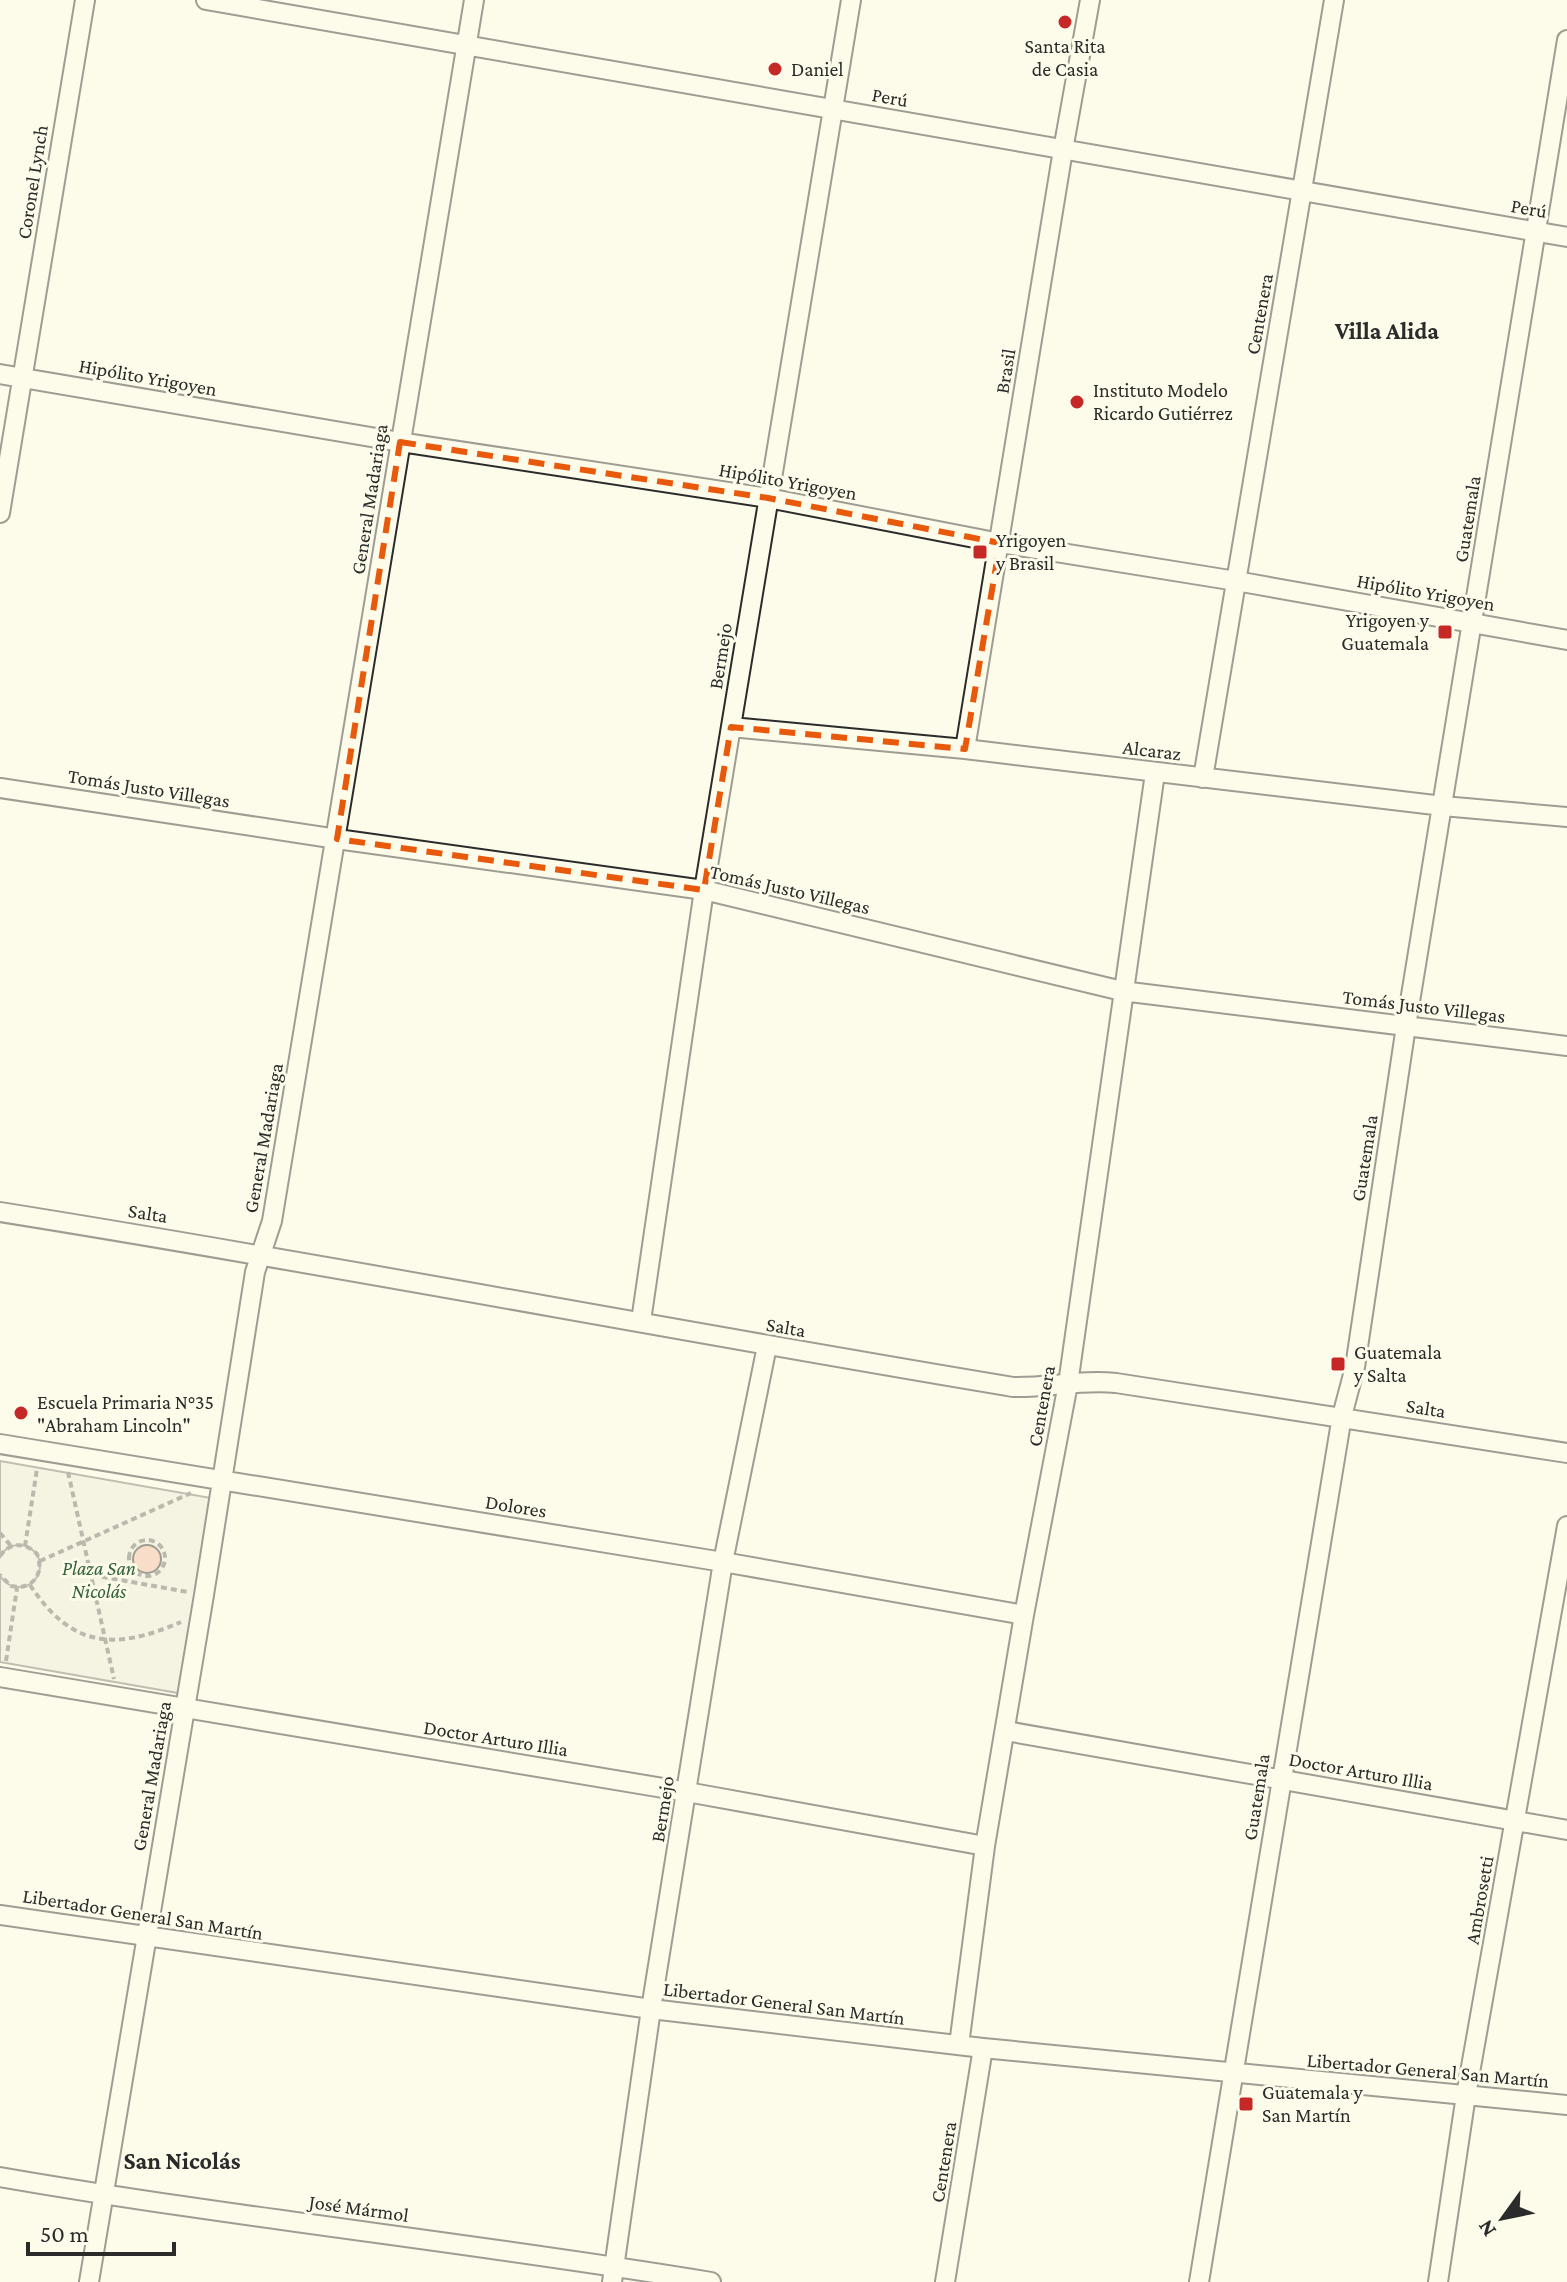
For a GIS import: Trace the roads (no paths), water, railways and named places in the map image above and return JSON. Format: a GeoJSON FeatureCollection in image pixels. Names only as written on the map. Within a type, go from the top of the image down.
{"type":"FeatureCollection","features":[{"type":"Feature","properties":{"kind":"street","name":"Coronel Lynch"},"geometry":{"type":"LineString","coordinates":[[0,513],[85,0]]}},
{"type":"Feature","properties":{"kind":"street","name":"Perú"},"geometry":{"type":"LineString","coordinates":[[206,0],[467,43],[1567,237]]}},
{"type":"Feature","properties":{"kind":"street","name":"General Madariaga"},"geometry":{"type":"LineString","coordinates":[[89,2282],[203,1604],[221,1479],[260,1253],[272,1221],[337,839],[474,0]]}},
{"type":"Feature","properties":{"kind":"street","name":"Bermejo"},"geometry":{"type":"LineString","coordinates":[[641,1321],[704,890],[851,0]]}},
{"type":"Feature","properties":{"kind":"street","name":"Brasil"},"geometry":{"type":"LineString","coordinates":[[965,749],[1090,0]]}},
{"type":"Feature","properties":{"kind":"street","name":"Centenera"},"geometry":{"type":"LineString","coordinates":[[1203,778],[1334,0]]}},
{"type":"Feature","properties":{"kind":"street","name":"Guatemala"},"geometry":{"type":"LineString","coordinates":[[1199,2282],[1342,1416],[1355,1367],[1406,1026],[1567,40]]}},
{"type":"Feature","properties":{"kind":"street","name":"Hipólito Yrigoyen"},"geometry":{"type":"LineString","coordinates":[[0,374],[400,442],[768,498],[1000,543],[1567,640]]}},
{"type":"Feature","properties":{"kind":"street","name":"Alcaraz"},"geometry":{"type":"LineString","coordinates":[[731,727],[965,749],[1443,806],[1567,817]]}},
{"type":"Feature","properties":{"kind":"street","name":"Centenera"},"geometry":{"type":"LineString","coordinates":[[959,2045],[985,1846],[1024,1615],[1068,1384],[1155,773]]}},
{"type":"Feature","properties":{"kind":"street","name":"Tomás Justo Villegas"},"geometry":{"type":"LineString","coordinates":[[0,788],[704,890],[1122,991],[1567,1046]]}},
{"type":"Feature","properties":{"kind":"street","name":"Salta"},"geometry":{"type":"LineString","coordinates":[[0,1212],[260,1253],[767,1346],[1013,1387],[1042,1388],[1093,1380],[1567,1453]]}},
{"type":"Feature","properties":{"kind":"street","name":"Bermejo"},"geometry":{"type":"LineString","coordinates":[[613,2274],[651,2009],[723,1562],[767,1346]]}},
{"type":"Feature","properties":{"kind":"street","name":"Dolores"},"geometry":{"type":"LineString","coordinates":[[0,1444],[723,1562],[1024,1615]]}},
{"type":"Feature","properties":{"kind":"street","name":"Ambrosetti"},"geometry":{"type":"LineString","coordinates":[[1438,2282],[1466,2095],[1567,1526]]}},
{"type":"Feature","properties":{"kind":"street","name":"Doctor Arturo Illia"},"geometry":{"type":"LineString","coordinates":[[2,1677],[687,1792],[985,1846]]}},
{"type":"Feature","properties":{"kind":"street","name":"Doctor Arturo Illia"},"geometry":{"type":"LineString","coordinates":[[1006,1731],[1567,1830]]}},
{"type":"Feature","properties":{"kind":"street","name":"Libertador General San Martín"},"geometry":{"type":"LineString","coordinates":[[0,1915],[651,2009],[983,2048],[1567,2105]]}},
{"type":"Feature","properties":{"kind":"street","name":"Centenera"},"geometry":{"type":"LineString","coordinates":[[945,2282],[983,2048]]}},
{"type":"Feature","properties":{"kind":"street","name":"José Mármol"},"geometry":{"type":"LineString","coordinates":[[0,2177],[613,2274],[711,2282]]}},
{"type":"Feature","properties":{"kind":"place","name":"Santa Rita de Casia"},"geometry":{"type":"Point","coordinates":[1065,22]}},
{"type":"Feature","properties":{"kind":"place","name":"Daniel"},"geometry":{"type":"Point","coordinates":[775,69]}},
{"type":"Feature","properties":{"kind":"place","name":"Instituto Modelo Ricardo Gutiérrez"},"geometry":{"type":"Point","coordinates":[1077,402]}},
{"type":"Feature","properties":{"kind":"place","name":"Yrigoyen y Brasil"},"geometry":{"type":"Point","coordinates":[980,552]}},
{"type":"Feature","properties":{"kind":"place","name":"Yrigoyen y Guatemala"},"geometry":{"type":"Point","coordinates":[1445,632]}},
{"type":"Feature","properties":{"kind":"place","name":"Guatemala y Salta"},"geometry":{"type":"Point","coordinates":[1338,1364]}},
{"type":"Feature","properties":{"kind":"place","name":"Escuela Primaria N°35 \"Abraham Lincoln\""},"geometry":{"type":"Point","coordinates":[21,1413]}},
{"type":"Feature","properties":{"kind":"place","name":"Guatemala y San Martín"},"geometry":{"type":"Point","coordinates":[1246,2104]}},
{"type":"Feature","properties":{"kind":"district","name":"Villa Alida"},"geometry":{"type":"Point","coordinates":[1387,330]}},
{"type":"Feature","properties":{"kind":"district","name":"San Nicolás"},"geometry":{"type":"Point","coordinates":[182,2160]}},
{"type":"Feature","properties":{"kind":"park label","name":"Plaza San Nicolás"},"geometry":{"type":"Point","coordinates":[99,1580]}}]}
